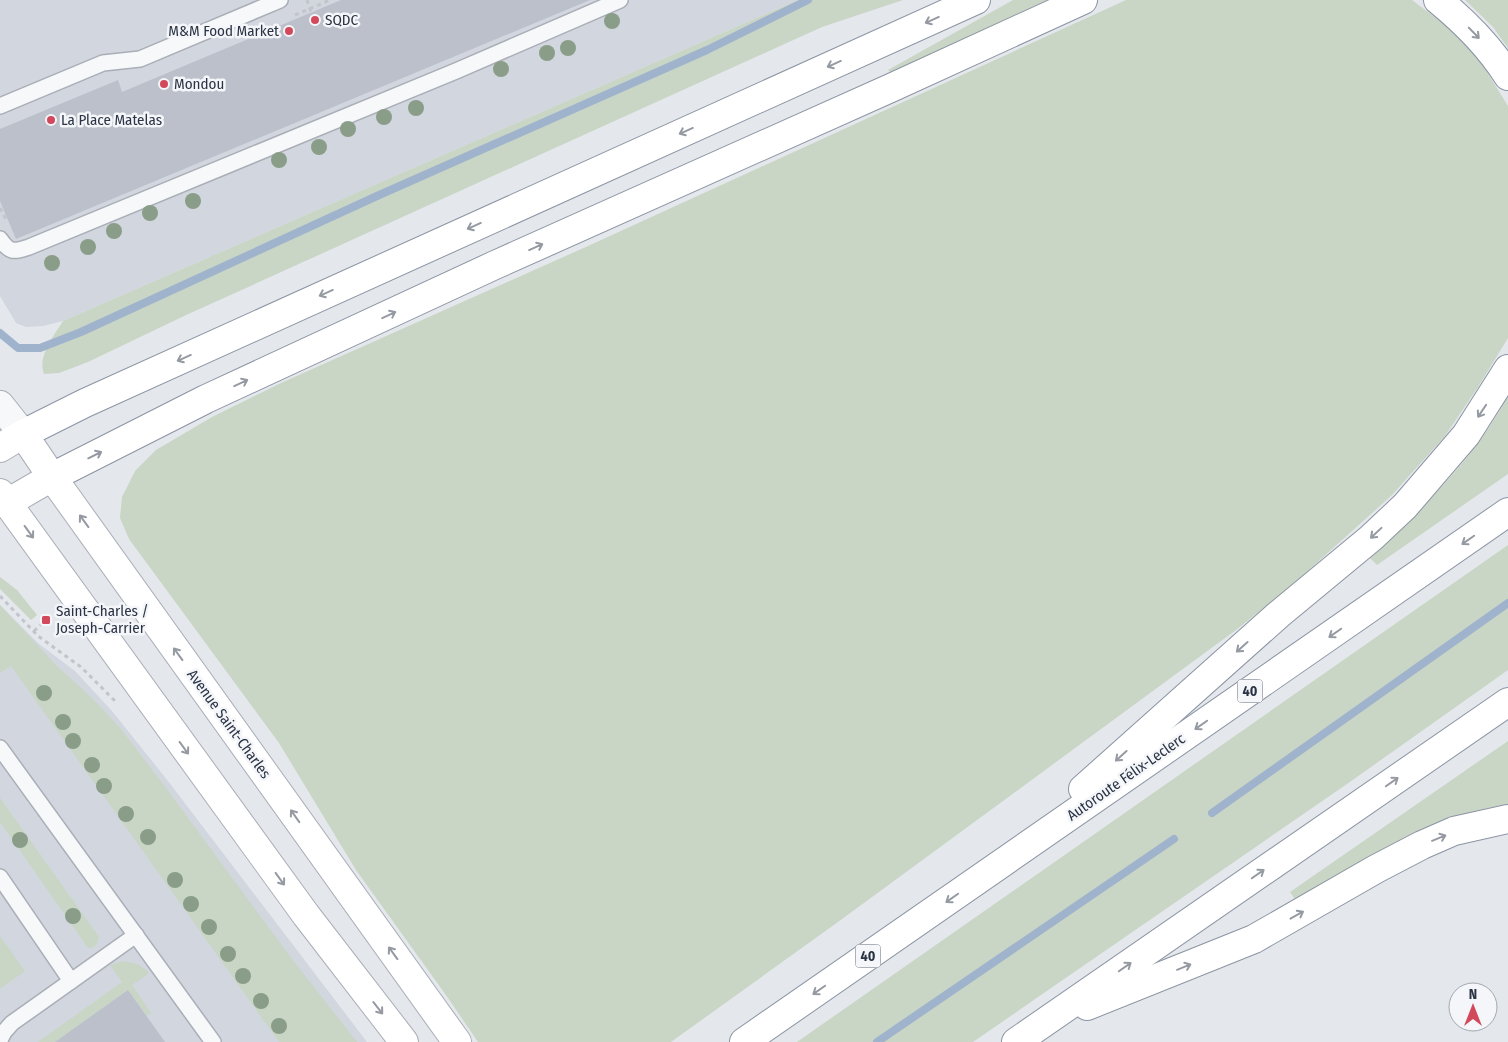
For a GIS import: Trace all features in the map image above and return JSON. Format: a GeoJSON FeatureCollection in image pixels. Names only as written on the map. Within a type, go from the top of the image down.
{"type":"FeatureCollection","features":[{"type":"Feature","properties":{"kind":"main road"},"geometry":{"type":"LineString","coordinates":[[0,448],[23,434],[102,395],[976,0]]}},
{"type":"Feature","properties":{"kind":"main road"},"geometry":{"type":"LineString","coordinates":[[404,1042],[306,915],[2,501],[206,400],[477,274],[1083,0]]}},
{"type":"Feature","properties":{"kind":"main road"},"geometry":{"type":"LineString","coordinates":[[1438,0],[1476,35],[1498,60],[1508,76]]}},
{"type":"Feature","properties":{"kind":"main road"},"geometry":{"type":"LineString","coordinates":[[992,870],[1278,615],[1371,538],[1404,506],[1466,435],[1508,369]]}},
{"type":"Feature","properties":{"kind":"main road","name":"Avenue Saint-Charles"},"geometry":{"type":"LineString","coordinates":[[23,434],[457,1042]]}},
{"type":"Feature","properties":{"kind":"main road","name":"Autoroute Félix-Leclerc"},"geometry":{"type":"LineString","coordinates":[[744,1042],[1508,512]]}},
{"type":"Feature","properties":{"kind":"main road"},"geometry":{"type":"LineString","coordinates":[[1016,1042],[1508,702]]}},
{"type":"Feature","properties":{"kind":"main road"},"geometry":{"type":"LineString","coordinates":[[1042,1024],[1254,939],[1376,869],[1422,845],[1454,831],[1508,819]]}},
{"type":"Feature","properties":{"kind":"street","name":"Avenue Saint-Charles"},"geometry":{"type":"LineString","coordinates":[[0,405],[23,434]]}},
{"type":"Feature","properties":{"kind":"lane"},"geometry":{"type":"LineString","coordinates":[[0,106],[103,63],[140,59],[280,0]]}},
{"type":"Feature","properties":{"kind":"lane"},"geometry":{"type":"LineString","coordinates":[[0,239],[7,249],[11,251],[29,247],[456,71],[620,0]]}},
{"type":"Feature","properties":{"kind":"lane"},"geometry":{"type":"LineString","coordinates":[[0,748],[214,1042]]}},
{"type":"Feature","properties":{"kind":"lane"},"geometry":{"type":"LineString","coordinates":[[0,877],[71,981]]}},
{"type":"Feature","properties":{"kind":"lane"},"geometry":{"type":"LineString","coordinates":[[0,1040],[12,1023],[136,935]]}},
{"type":"Feature","properties":{"kind":"path"},"geometry":{"type":"LineString","coordinates":[[307,0],[311,12]]}},
{"type":"Feature","properties":{"kind":"path"},"geometry":{"type":"LineString","coordinates":[[0,596],[34,631],[56,649]]}},
{"type":"Feature","properties":{"kind":"path"},"geometry":{"type":"LineString","coordinates":[[34,631],[46,620]]}},
{"type":"Feature","properties":{"kind":"shaded area"},"geometry":{"type":"Polygon","coordinates":[[[0,0],[798,0],[63,321],[43,326],[26,327],[16,323],[0,296],[0,0]]]}},
{"type":"Feature","properties":{"kind":"shaded area"},"geometry":{"type":"Polygon","coordinates":[[[0,605],[39,644],[75,671],[112,711],[168,781],[367,1042],[0,1042],[0,605]]]}},
{"type":"Feature","properties":{"kind":"green space"},"geometry":{"type":"Polygon","coordinates":[[[798,0],[903,0],[822,27],[184,316],[88,362],[59,373],[44,374],[42,367],[45,353],[51,339],[63,321],[798,0]]]}},
{"type":"Feature","properties":{"kind":"green space"},"geometry":{"type":"Polygon","coordinates":[[[1013,0],[1047,0],[891,73],[888,70],[1013,0]]]}},
{"type":"Feature","properties":{"kind":"green space"},"geometry":{"type":"Polygon","coordinates":[[[1126,0],[1412,0],[1445,25],[1480,61],[1508,106],[1508,338],[1478,387],[1445,436],[1392,495],[1290,587],[1236,630],[671,1042],[478,1042],[356,870],[279,743],[129,539],[120,518],[122,497],[135,471],[156,450],[212,417],[281,383],[588,246],[1126,0]]]}},
{"type":"Feature","properties":{"kind":"green space"},"geometry":{"type":"Polygon","coordinates":[[[1465,0],[1508,0],[1508,48],[1493,27],[1465,0]]]}},
{"type":"Feature","properties":{"kind":"green space"},"geometry":{"type":"Polygon","coordinates":[[[1508,396],[1508,474],[1377,565],[1370,558],[1427,502],[1463,462],[1508,396]]]}},
{"type":"Feature","properties":{"kind":"green space"},"geometry":{"type":"Polygon","coordinates":[[[1508,545],[1508,670],[1347,784],[973,1042],[797,1042],[1508,545]]]}},
{"type":"Feature","properties":{"kind":"green space"},"geometry":{"type":"Polygon","coordinates":[[[0,577],[17,590],[37,615],[31,620],[0,589],[0,577]]]}},
{"type":"Feature","properties":{"kind":"green space"},"geometry":{"type":"Polygon","coordinates":[[[0,605],[56,665],[94,700],[121,729],[292,959],[357,1042],[279,1042],[11,666],[0,673],[0,605]]]}},
{"type":"Feature","properties":{"kind":"green space"},"geometry":{"type":"Polygon","coordinates":[[[1508,741],[1508,804],[1479,810],[1425,830],[1373,857],[1297,902],[1290,892],[1508,741]]]}},
{"type":"Feature","properties":{"kind":"green space"},"geometry":{"type":"Polygon","coordinates":[[[0,798],[99,937],[96,945],[92,948],[88,948],[0,822],[0,798]]]}},
{"type":"Feature","properties":{"kind":"green space"},"geometry":{"type":"Polygon","coordinates":[[[0,936],[25,971],[0,989],[0,936]]]}},
{"type":"Feature","properties":{"kind":"green space"},"geometry":{"type":"Polygon","coordinates":[[[123,961],[137,964],[148,971],[148,974],[132,985],[151,1013],[147,1016],[128,990],[55,1042],[38,1042],[122,982],[110,965],[123,961]]]}},
{"type":"Feature","properties":{"kind":"building"},"geometry":{"type":"Polygon","coordinates":[[[341,0],[590,0],[16,239],[0,201],[0,129],[118,80],[122,92],[341,0]]]}},
{"type":"Feature","properties":{"kind":"building"},"geometry":{"type":"Polygon","coordinates":[[[128,990],[165,1042],[55,1042],[128,990]]]}},
{"type":"Feature","properties":{"kind":"waterway"},"geometry":{"type":"LineString","coordinates":[[0,333],[18,348],[40,348],[81,332],[377,196],[707,50],[808,0]]}},
{"type":"Feature","properties":{"kind":"waterway"},"geometry":{"type":"LineString","coordinates":[[1212,813],[1508,603]]}},
{"type":"Feature","properties":{"kind":"waterway"},"geometry":{"type":"LineString","coordinates":[[877,1042],[1174,839]]}},
{"type":"Feature","properties":{"kind":"place","name":"SQDC"},"geometry":{"type":"Point","coordinates":[315,20]}},
{"type":"Feature","properties":{"kind":"place","name":"M&M Food Market"},"geometry":{"type":"Point","coordinates":[289,31]}},
{"type":"Feature","properties":{"kind":"place","name":"Mondou"},"geometry":{"type":"Point","coordinates":[164,84]}},
{"type":"Feature","properties":{"kind":"place","name":"La Place Matelas"},"geometry":{"type":"Point","coordinates":[51,120]}},
{"type":"Feature","properties":{"kind":"place","name":"Saint-Charles / Joseph-Carrier"},"geometry":{"type":"Point","coordinates":[46,620]}}]}
